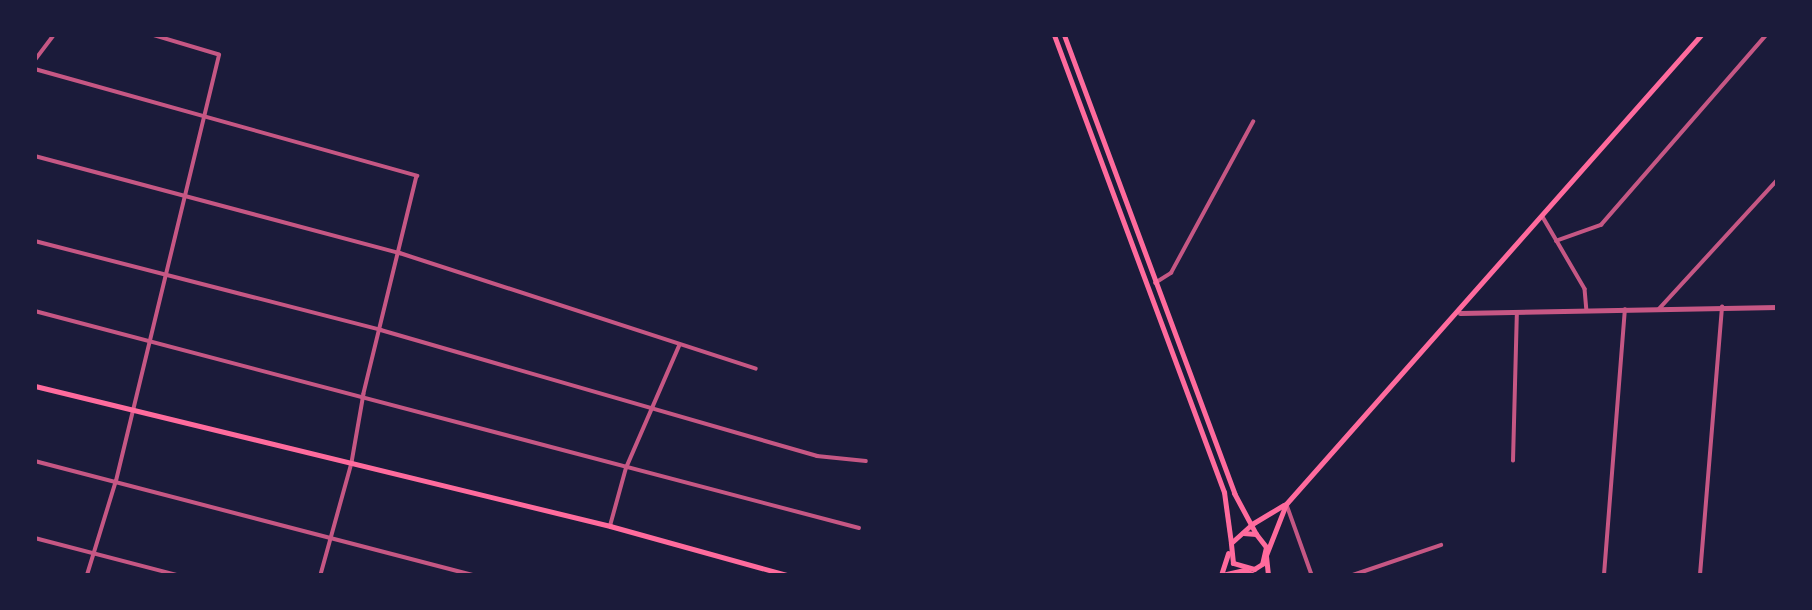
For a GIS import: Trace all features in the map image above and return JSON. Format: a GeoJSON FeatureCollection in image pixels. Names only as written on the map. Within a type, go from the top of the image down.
{"type":"FeatureCollection","features":[{"type":"Feature","properties":{"kind":"main road"},"geometry":{"type":"LineString","coordinates":[[1054,35],[1230,519],[1231,542],[1222,575],[1254,569],[1266,555],[1286,504]]}},
{"type":"Feature","properties":{"kind":"main road"},"geometry":{"type":"LineString","coordinates":[[1064,35],[1234,493],[1256,534],[1262,539],[1268,575]]}},
{"type":"Feature","properties":{"kind":"main road"},"geometry":{"type":"LineString","coordinates":[[1231,542],[1252,524],[1286,504],[1460,313],[1701,35]]}},
{"type":"Feature","properties":{"kind":"main road"},"geometry":{"type":"LineString","coordinates":[[35,386],[610,526],[787,575]]}},
{"type":"Feature","properties":{"kind":"main road"},"geometry":{"type":"LineString","coordinates":[[1243,533],[1256,534]]}},
{"type":"Feature","properties":{"kind":"main road"},"geometry":{"type":"LineString","coordinates":[[1229,550],[1233,563],[1254,575]]}},
{"type":"Feature","properties":{"kind":"street"},"geometry":{"type":"LineString","coordinates":[[35,60],[54,35]]}},
{"type":"Feature","properties":{"kind":"street"},"geometry":{"type":"LineString","coordinates":[[87,575],[116,481],[202,115],[219,55],[152,35]]}},
{"type":"Feature","properties":{"kind":"street"},"geometry":{"type":"LineString","coordinates":[[1556,241],[1601,225],[1766,35]]}},
{"type":"Feature","properties":{"kind":"street"},"geometry":{"type":"LineString","coordinates":[[35,69],[417,176],[364,394],[352,463],[321,575]]}},
{"type":"Feature","properties":{"kind":"street"},"geometry":{"type":"LineString","coordinates":[[1156,283],[1171,273],[1252,122]]}},
{"type":"Feature","properties":{"kind":"street"},"geometry":{"type":"LineString","coordinates":[[35,156],[400,253],[678,346],[756,369]]}},
{"type":"Feature","properties":{"kind":"street"},"geometry":{"type":"LineString","coordinates":[[1659,309],[1777,180]]}},
{"type":"Feature","properties":{"kind":"street"},"geometry":{"type":"LineString","coordinates":[[1543,217],[1585,289],[1587,311]]}},
{"type":"Feature","properties":{"kind":"street"},"geometry":{"type":"LineString","coordinates":[[35,241],[381,330],[817,456],[866,461]]}},
{"type":"Feature","properties":{"kind":"street"},"geometry":{"type":"LineString","coordinates":[[1700,575],[1722,307]]}},
{"type":"Feature","properties":{"kind":"street"},"geometry":{"type":"LineString","coordinates":[[1460,313],[1777,307]]}},
{"type":"Feature","properties":{"kind":"street"},"geometry":{"type":"LineString","coordinates":[[1604,575],[1625,310]]}},
{"type":"Feature","properties":{"kind":"street"},"geometry":{"type":"LineString","coordinates":[[35,311],[364,394],[626,468],[859,528]]}},
{"type":"Feature","properties":{"kind":"street"},"geometry":{"type":"LineString","coordinates":[[1513,461],[1517,313]]}},
{"type":"Feature","properties":{"kind":"street"},"geometry":{"type":"LineString","coordinates":[[610,526],[626,468],[678,346]]}},
{"type":"Feature","properties":{"kind":"street"},"geometry":{"type":"LineString","coordinates":[[35,461],[474,575]]}},
{"type":"Feature","properties":{"kind":"street"},"geometry":{"type":"LineString","coordinates":[[1286,504],[1312,575]]}},
{"type":"Feature","properties":{"kind":"street"},"geometry":{"type":"LineString","coordinates":[[35,538],[177,575]]}},
{"type":"Feature","properties":{"kind":"street"},"geometry":{"type":"LineString","coordinates":[[1353,575],[1441,545]]}}]}
